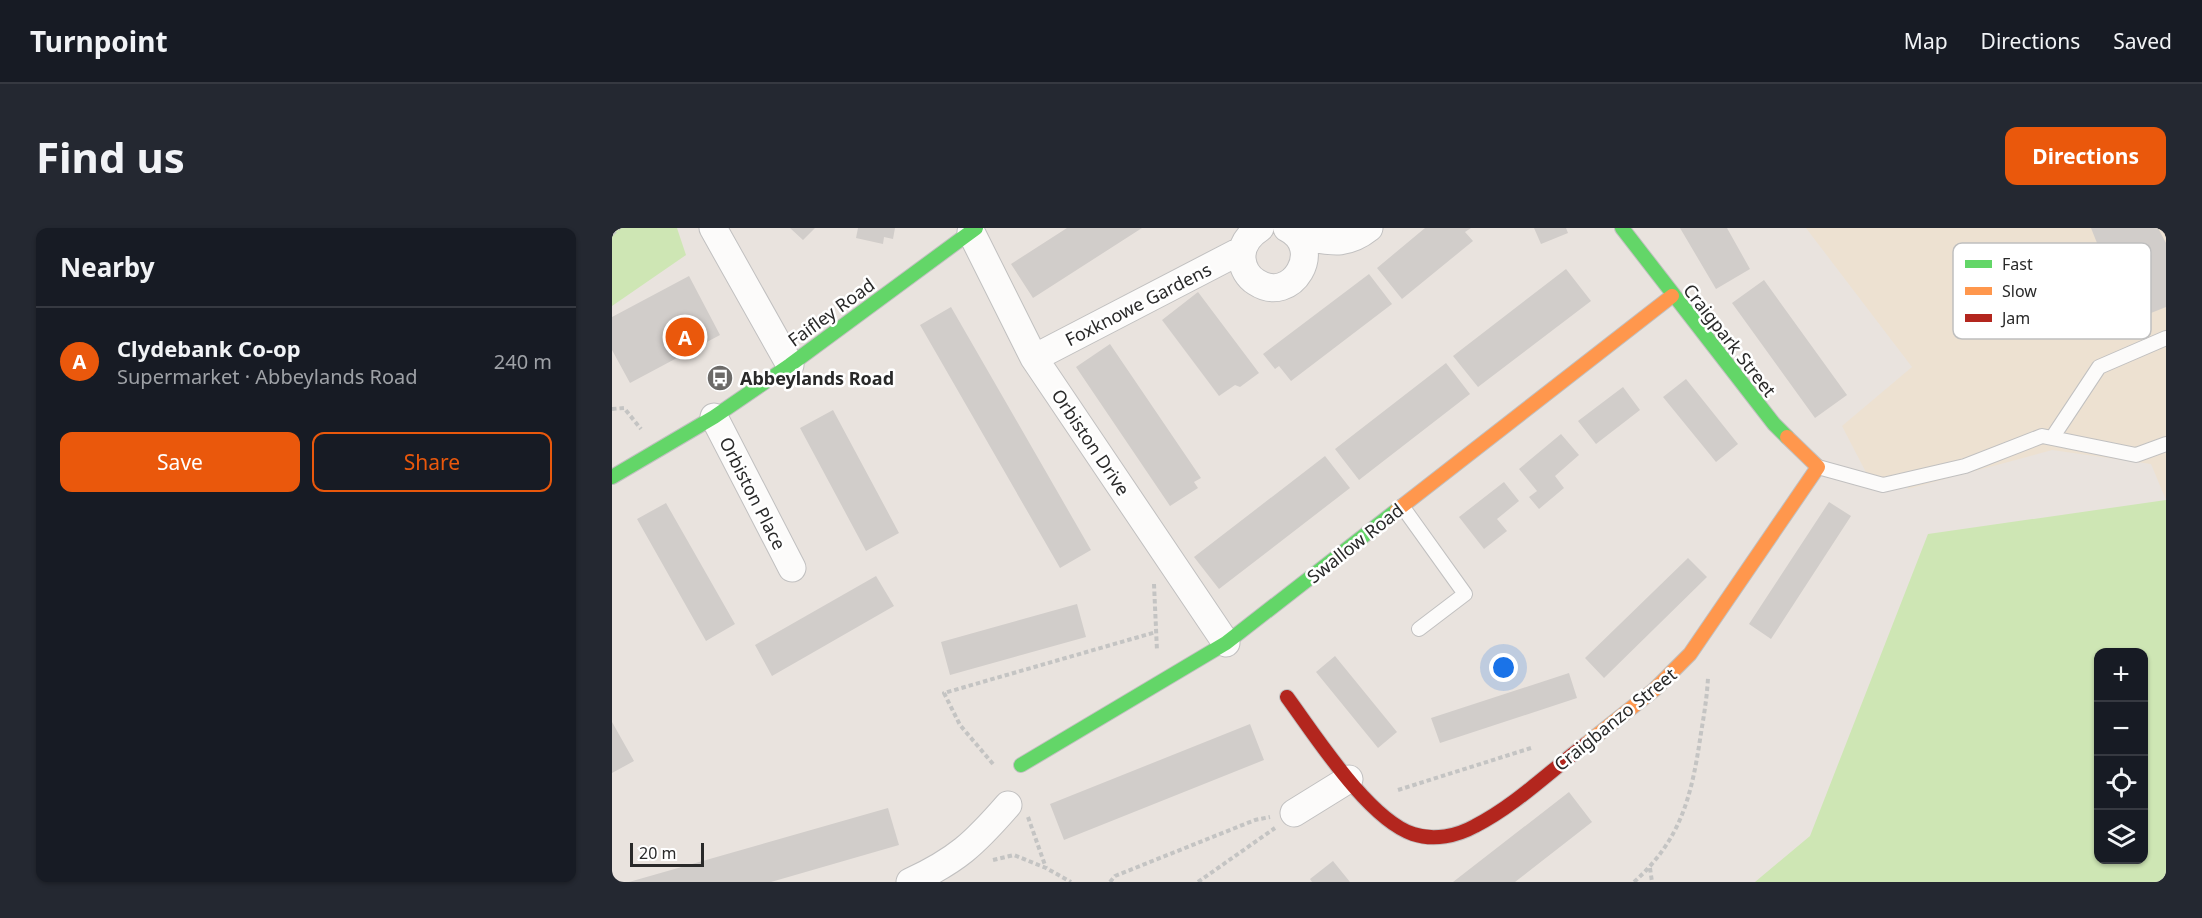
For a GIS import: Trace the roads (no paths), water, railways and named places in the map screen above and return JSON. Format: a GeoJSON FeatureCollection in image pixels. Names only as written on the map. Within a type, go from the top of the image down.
{"type":"FeatureCollection","features":[{"type":"Feature","properties":{"kind":"street"},"geometry":{"type":"LineString","coordinates":[[713,228],[790,365]]}},
{"type":"Feature","properties":{"kind":"street"},"geometry":{"type":"LineString","coordinates":[[1260,228],[1246,241],[1242,250],[1246,272],[1252,280],[1272,288],[1293,281],[1304,265],[1305,255],[1297,231]]}},
{"type":"Feature","properties":{"kind":"street"},"geometry":{"type":"LineString","coordinates":[[1297,231],[1343,242],[1359,236],[1369,228]]}},
{"type":"Feature","properties":{"kind":"street","name":"Craigpark Street"},"geometry":{"type":"LineString","coordinates":[[1622,228],[1672,296],[1774,424],[1818,467]]}},
{"type":"Feature","properties":{"kind":"street","name":"Faifley Road"},"geometry":{"type":"LineString","coordinates":[[612,477],[714,417],[790,365],[973,230]]}},
{"type":"Feature","properties":{"kind":"street","name":"Orbiston Drive"},"geometry":{"type":"LineString","coordinates":[[973,230],[1034,358],[1226,643]]}},
{"type":"Feature","properties":{"kind":"street","name":"Foxknowe Gardens"},"geometry":{"type":"LineString","coordinates":[[1034,358],[1242,250]]}},
{"type":"Feature","properties":{"kind":"street","name":"Swallow Road"},"geometry":{"type":"LineString","coordinates":[[1020,765],[1226,643],[1672,296]]}},
{"type":"Feature","properties":{"kind":"street","name":"Orbiston Place"},"geometry":{"type":"LineString","coordinates":[[714,417],[792,568]]}},
{"type":"Feature","properties":{"kind":"street","name":"Craigbanzo Street"},"geometry":{"type":"LineString","coordinates":[[1287,697],[1349,779],[1390,820],[1410,834],[1430,838],[1454,835],[1473,827],[1491,817],[1691,656],[1818,467]]}},
{"type":"Feature","properties":{"kind":"street"},"geometry":{"type":"LineString","coordinates":[[1294,813],[1349,779]]}},
{"type":"Feature","properties":{"kind":"street"},"geometry":{"type":"LineString","coordinates":[[910,882],[959,856],[1017,806]]}},
{"type":"Feature","properties":{"kind":"lane"},"geometry":{"type":"LineString","coordinates":[[2052,438],[2099,367],[2166,338]]}},
{"type":"Feature","properties":{"kind":"lane"},"geometry":{"type":"LineString","coordinates":[[1818,467],[1883,485],[1965,466],[2042,436],[2136,455],[2166,444]]}},
{"type":"Feature","properties":{"kind":"lane"},"geometry":{"type":"LineString","coordinates":[[1402,506],[1465,594],[1419,629]]}},
{"type":"Feature","properties":{"kind":"place","name":"Clydebank Co-op"},"geometry":{"type":"Point","coordinates":[685,337]}},
{"type":"Feature","properties":{"kind":"place","name":"Abbeylands Road"},"geometry":{"type":"Point","coordinates":[720,378]}}]}
